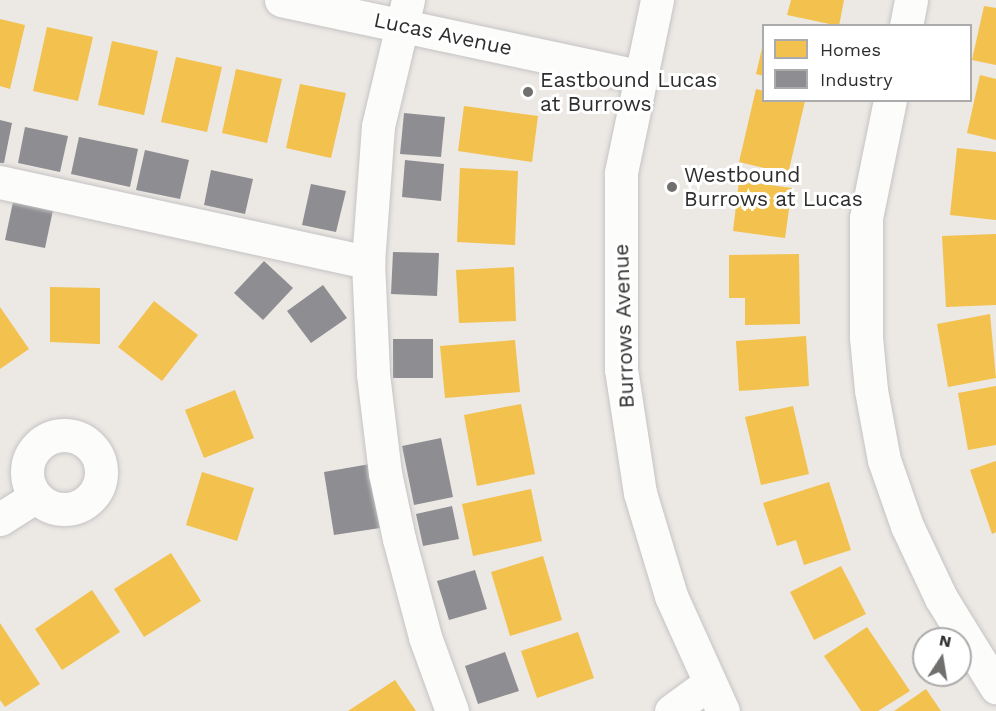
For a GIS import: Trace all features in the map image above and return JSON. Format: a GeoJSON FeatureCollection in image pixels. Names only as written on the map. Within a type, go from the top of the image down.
{"type":"FeatureCollection","features":[{"type":"Feature","properties":{"kind":"street","name":"Lucas Avenue"},"geometry":{"type":"LineString","coordinates":[[281,0],[405,13],[640,76]]}},
{"type":"Feature","properties":{"kind":"street","name":"Burrows Avenue"},"geometry":{"type":"LineString","coordinates":[[657,0],[621,173],[621,369],[640,493],[671,596],[716,698]]}},
{"type":"Feature","properties":{"kind":"street"},"geometry":{"type":"LineString","coordinates":[[906,24],[911,0]]}},
{"type":"Feature","properties":{"kind":"street"},"geometry":{"type":"LineString","coordinates":[[405,13],[378,126],[368,262],[373,374],[385,473],[425,637],[452,711]]}},
{"type":"Feature","properties":{"kind":"street"},"geometry":{"type":"LineString","coordinates":[[890,102],[866,218],[866,326],[871,390],[884,460],[907,526],[941,598],[996,687]]}},
{"type":"Feature","properties":{"kind":"street"},"geometry":{"type":"LineString","coordinates":[[0,182],[368,262]]}},
{"type":"Feature","properties":{"kind":"street"},"geometry":{"type":"LineString","coordinates":[[0,519],[35,497]]}},
{"type":"Feature","properties":{"kind":"street"},"geometry":{"type":"LineString","coordinates":[[671,711],[716,698]]}},
{"type":"Feature","properties":{"kind":"building: Homes"},"geometry":{"type":"Polygon","coordinates":[[[791,0],[844,0],[839,24],[787,15],[791,0]]]}},
{"type":"Feature","properties":{"kind":"building: Homes"},"geometry":{"type":"Polygon","coordinates":[[[984,6],[996,8],[996,65],[972,60],[984,6]]]}},
{"type":"Feature","properties":{"kind":"building: Homes"},"geometry":{"type":"Polygon","coordinates":[[[0,19],[25,25],[10,89],[0,86],[0,19]]]}},
{"type":"Feature","properties":{"kind":"building: Homes"},"geometry":{"type":"Polygon","coordinates":[[[47,27],[93,37],[78,101],[33,91],[47,27]]]}},
{"type":"Feature","properties":{"kind":"building: Homes"},"geometry":{"type":"Polygon","coordinates":[[[112,41],[158,51],[144,115],[98,105],[112,41]]]}},
{"type":"Feature","properties":{"kind":"building: Homes"},"geometry":{"type":"Polygon","coordinates":[[[762,48],[762,76],[756,74],[762,48]]]}},
{"type":"Feature","properties":{"kind":"building: Homes"},"geometry":{"type":"Polygon","coordinates":[[[176,57],[222,67],[207,132],[161,122],[176,57]]]}},
{"type":"Feature","properties":{"kind":"building: Homes"},"geometry":{"type":"Polygon","coordinates":[[[236,69],[282,79],[267,143],[222,133],[236,69]]]}},
{"type":"Feature","properties":{"kind":"building: Homes"},"geometry":{"type":"Polygon","coordinates":[[[980,75],[996,79],[996,140],[967,133],[980,75]]]}},
{"type":"Feature","properties":{"kind":"building: Homes"},"geometry":{"type":"Polygon","coordinates":[[[300,84],[346,93],[331,158],[286,148],[300,84]]]}},
{"type":"Feature","properties":{"kind":"building: Homes"},"geometry":{"type":"Polygon","coordinates":[[[756,89],[762,90],[762,102],[805,102],[788,174],[739,162],[756,89]]]}},
{"type":"Feature","properties":{"kind":"building: Homes"},"geometry":{"type":"Polygon","coordinates":[[[464,106],[538,116],[532,162],[458,151],[464,106]]]}},
{"type":"Feature","properties":{"kind":"building: Homes"},"geometry":{"type":"Polygon","coordinates":[[[957,148],[996,152],[996,220],[950,215],[957,148]]]}},
{"type":"Feature","properties":{"kind":"building: Homes"},"geometry":{"type":"Polygon","coordinates":[[[460,168],[518,171],[515,245],[457,242],[460,168]]]}},
{"type":"Feature","properties":{"kind":"building: Homes"},"geometry":{"type":"Polygon","coordinates":[[[739,181],[792,188],[785,238],[733,231],[739,181]]]}},
{"type":"Feature","properties":{"kind":"building: Homes"},"geometry":{"type":"Polygon","coordinates":[[[996,234],[996,305],[946,307],[942,236],[996,234]]]}},
{"type":"Feature","properties":{"kind":"building: Homes"},"geometry":{"type":"Polygon","coordinates":[[[799,254],[800,324],[745,325],[745,298],[729,298],[729,255],[799,254]]]}},
{"type":"Feature","properties":{"kind":"building: Homes"},"geometry":{"type":"Polygon","coordinates":[[[514,267],[516,321],[459,323],[456,270],[514,267]]]}},
{"type":"Feature","properties":{"kind":"building: Homes"},"geometry":{"type":"Polygon","coordinates":[[[50,287],[100,288],[100,344],[50,342],[50,287]]]}},
{"type":"Feature","properties":{"kind":"building: Homes"},"geometry":{"type":"Polygon","coordinates":[[[154,301],[198,335],[162,381],[118,347],[154,301]]]}},
{"type":"Feature","properties":{"kind":"building: Homes"},"geometry":{"type":"Polygon","coordinates":[[[0,307],[29,349],[0,369],[0,307]]]}},
{"type":"Feature","properties":{"kind":"building: Homes"},"geometry":{"type":"Polygon","coordinates":[[[990,314],[996,378],[948,387],[937,324],[990,314]]]}},
{"type":"Feature","properties":{"kind":"building: Homes"},"geometry":{"type":"Polygon","coordinates":[[[806,336],[809,386],[739,391],[736,341],[806,336]]]}},
{"type":"Feature","properties":{"kind":"building: Homes"},"geometry":{"type":"Polygon","coordinates":[[[515,340],[520,392],[445,398],[440,346],[515,340]]]}},
{"type":"Feature","properties":{"kind":"building: Homes"},"geometry":{"type":"Polygon","coordinates":[[[996,386],[996,445],[968,450],[958,393],[996,386]]]}},
{"type":"Feature","properties":{"kind":"building: Homes"},"geometry":{"type":"Polygon","coordinates":[[[235,390],[254,438],[204,458],[185,410],[235,390]]]}},
{"type":"Feature","properties":{"kind":"building: Homes"},"geometry":{"type":"Polygon","coordinates":[[[521,404],[535,474],[477,486],[464,415],[521,404]]]}},
{"type":"Feature","properties":{"kind":"building: Homes"},"geometry":{"type":"Polygon","coordinates":[[[793,406],[809,474],[761,485],[745,417],[793,406]]]}},
{"type":"Feature","properties":{"kind":"building: Homes"},"geometry":{"type":"Polygon","coordinates":[[[996,461],[996,532],[992,534],[970,470],[996,461]]]}},
{"type":"Feature","properties":{"kind":"building: Homes"},"geometry":{"type":"Polygon","coordinates":[[[202,472],[254,488],[237,541],[186,525],[202,472]]]}},
{"type":"Feature","properties":{"kind":"building: Homes"},"geometry":{"type":"Polygon","coordinates":[[[829,482],[851,550],[804,565],[796,540],[777,546],[763,503],[829,482]]]}},
{"type":"Feature","properties":{"kind":"building: Homes"},"geometry":{"type":"Polygon","coordinates":[[[531,489],[542,541],[473,556],[462,504],[531,489]]]}},
{"type":"Feature","properties":{"kind":"building: Homes"},"geometry":{"type":"Polygon","coordinates":[[[171,553],[201,601],[144,637],[114,589],[171,553]]]}},
{"type":"Feature","properties":{"kind":"building: Homes"},"geometry":{"type":"Polygon","coordinates":[[[543,556],[562,620],[510,636],[491,572],[543,556]]]}},
{"type":"Feature","properties":{"kind":"building: Homes"},"geometry":{"type":"Polygon","coordinates":[[[841,566],[866,614],[814,640],[790,592],[841,566]]]}},
{"type":"Feature","properties":{"kind":"building: Homes"},"geometry":{"type":"Polygon","coordinates":[[[92,590],[120,632],[62,670],[35,629],[92,590]]]}},
{"type":"Feature","properties":{"kind":"building: Homes"},"geometry":{"type":"Polygon","coordinates":[[[0,623],[40,684],[5,707],[0,700],[0,623]]]}},
{"type":"Feature","properties":{"kind":"building: Homes"},"geometry":{"type":"Polygon","coordinates":[[[867,627],[910,691],[878,711],[861,711],[824,656],[867,627]]]}},
{"type":"Feature","properties":{"kind":"building: Homes"},"geometry":{"type":"Polygon","coordinates":[[[578,632],[594,678],[537,698],[521,651],[578,632]]]}},
{"type":"Feature","properties":{"kind":"building: Homes"},"geometry":{"type":"Polygon","coordinates":[[[395,680],[416,711],[348,711],[395,680]]]}},
{"type":"Feature","properties":{"kind":"building: Homes"},"geometry":{"type":"Polygon","coordinates":[[[926,689],[941,711],[894,711],[926,689]]]}},
{"type":"Feature","properties":{"kind":"building: Industry"},"geometry":{"type":"Polygon","coordinates":[[[404,113],[445,117],[441,157],[400,154],[404,113]]]}},
{"type":"Feature","properties":{"kind":"building: Industry"},"geometry":{"type":"Polygon","coordinates":[[[0,120],[12,123],[4,163],[0,163],[0,120]]]}},
{"type":"Feature","properties":{"kind":"building: Industry"},"geometry":{"type":"Polygon","coordinates":[[[25,127],[68,136],[60,172],[18,163],[25,127]]]}},
{"type":"Feature","properties":{"kind":"building: Industry"},"geometry":{"type":"Polygon","coordinates":[[[79,137],[138,149],[130,187],[71,174],[79,137]]]}},
{"type":"Feature","properties":{"kind":"building: Industry"},"geometry":{"type":"Polygon","coordinates":[[[145,150],[189,160],[180,199],[136,190],[145,150]]]}},
{"type":"Feature","properties":{"kind":"building: Industry"},"geometry":{"type":"Polygon","coordinates":[[[405,160],[444,164],[441,201],[402,197],[405,160]]]}},
{"type":"Feature","properties":{"kind":"building: Industry"},"geometry":{"type":"Polygon","coordinates":[[[211,170],[253,179],[245,214],[204,205],[211,170]]]}},
{"type":"Feature","properties":{"kind":"building: Industry"},"geometry":{"type":"Polygon","coordinates":[[[311,184],[346,191],[336,232],[302,225],[311,184]]]}},
{"type":"Feature","properties":{"kind":"building: Industry"},"geometry":{"type":"Polygon","coordinates":[[[13,202],[53,210],[45,248],[5,240],[13,202]]]}},
{"type":"Feature","properties":{"kind":"building: Industry"},"geometry":{"type":"Polygon","coordinates":[[[393,252],[439,253],[437,296],[391,294],[393,252]]]}},
{"type":"Feature","properties":{"kind":"building: Industry"},"geometry":{"type":"Polygon","coordinates":[[[264,261],[293,288],[263,320],[234,293],[264,261]]]}},
{"type":"Feature","properties":{"kind":"building: Industry"},"geometry":{"type":"Polygon","coordinates":[[[323,285],[347,318],[311,343],[287,311],[323,285]]]}},
{"type":"Feature","properties":{"kind":"building: Industry"},"geometry":{"type":"Polygon","coordinates":[[[393,339],[433,339],[433,378],[393,378],[393,339]]]}},
{"type":"Feature","properties":{"kind":"building: Industry"},"geometry":{"type":"Polygon","coordinates":[[[441,438],[453,497],[414,505],[402,446],[441,438]]]}},
{"type":"Feature","properties":{"kind":"building: Industry"},"geometry":{"type":"Polygon","coordinates":[[[370,464],[380,528],[334,535],[324,472],[370,464]]]}},
{"type":"Feature","properties":{"kind":"building: Industry"},"geometry":{"type":"Polygon","coordinates":[[[452,506],[459,539],[423,546],[416,514],[452,506]]]}},
{"type":"Feature","properties":{"kind":"building: Industry"},"geometry":{"type":"Polygon","coordinates":[[[475,570],[487,609],[449,620],[437,581],[475,570]]]}},
{"type":"Feature","properties":{"kind":"building: Industry"},"geometry":{"type":"Polygon","coordinates":[[[505,652],[519,691],[478,704],[465,666],[505,652]]]}},
{"type":"Feature","properties":{"kind":"place","name":"Eastbound Lucas at Burrows"},"geometry":{"type":"Point","coordinates":[528,92]}},
{"type":"Feature","properties":{"kind":"place","name":"Westbound Burrows at Lucas"},"geometry":{"type":"Point","coordinates":[672,187]}}]}
